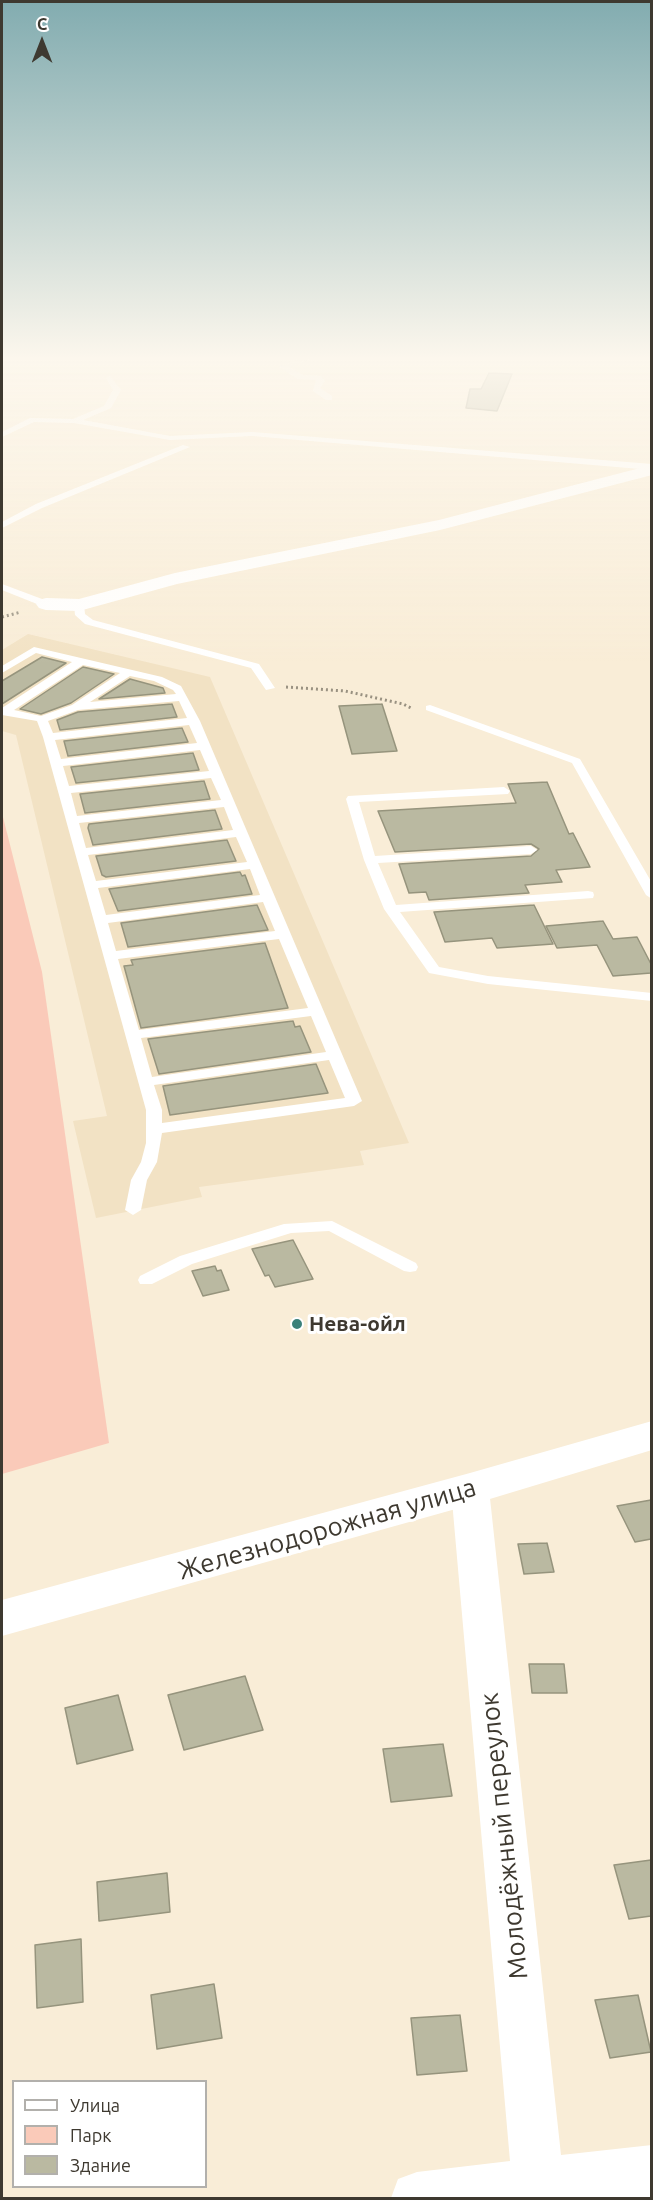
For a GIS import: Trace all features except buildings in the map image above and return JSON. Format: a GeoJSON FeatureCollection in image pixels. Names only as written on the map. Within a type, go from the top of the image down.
{"type":"FeatureCollection","features":[{"type":"Feature","properties":{"kind":"street"},"geometry":{"type":"LineString","coordinates":[[46,604],[79,605],[176,579],[440,525],[651,468]]}},
{"type":"Feature","properties":{"kind":"street","name":"Железнодорожная улица"},"geometry":{"type":"LineString","coordinates":[[2,1618],[471,1489],[651,1435]]}},
{"type":"Feature","properties":{"kind":"street","name":"Молодёжный переулок"},"geometry":{"type":"LineString","coordinates":[[471,1489],[538,2184]]}},
{"type":"Feature","properties":{"kind":"street"},"geometry":{"type":"LineString","coordinates":[[417,2199],[651,2171]]}},
{"type":"Feature","properties":{"kind":"lane"},"geometry":{"type":"LineString","coordinates":[[2,525],[39,506],[157,459]]}},
{"type":"Feature","properties":{"kind":"lane"},"geometry":{"type":"LineString","coordinates":[[541,459],[651,468]]}},
{"type":"Feature","properties":{"kind":"lane"},"geometry":{"type":"LineString","coordinates":[[2,587],[46,604]]}},
{"type":"Feature","properties":{"kind":"lane"},"geometry":{"type":"LineString","coordinates":[[79,605],[80,615],[89,622],[255,666],[270,687]]}},
{"type":"Feature","properties":{"kind":"lane"},"geometry":{"type":"LineString","coordinates":[[2,670],[34,650],[158,679],[177,688],[194,721],[354,1101],[154,1129]]}},
{"type":"Feature","properties":{"kind":"lane"},"geometry":{"type":"LineString","coordinates":[[2,711],[81,661]]}},
{"type":"Feature","properties":{"kind":"lane"},"geometry":{"type":"LineString","coordinates":[[2,711],[42,719],[76,707],[129,672]]}},
{"type":"Feature","properties":{"kind":"lane"},"geometry":{"type":"LineString","coordinates":[[76,707],[183,697]]}},
{"type":"Feature","properties":{"kind":"lane"},"geometry":{"type":"LineString","coordinates":[[430,708],[576,761],[651,895]]}},
{"type":"Feature","properties":{"kind":"lane"},"geometry":{"type":"LineString","coordinates":[[42,719],[57,763],[154,1110],[154,1143],[149,1162],[139,1180],[133,1210]]}},
{"type":"Feature","properties":{"kind":"lane"},"geometry":{"type":"LineString","coordinates":[[49,737],[194,721]]}},
{"type":"Feature","properties":{"kind":"lane"},"geometry":{"type":"LineString","coordinates":[[57,763],[204,746]]}},
{"type":"Feature","properties":{"kind":"lane"},"geometry":{"type":"LineString","coordinates":[[64,790],[216,774]]}},
{"type":"Feature","properties":{"kind":"lane"},"geometry":{"type":"LineString","coordinates":[[504,791],[352,799],[370,860],[391,909],[434,970],[488,980],[651,997]]}},
{"type":"Feature","properties":{"kind":"lane"},"geometry":{"type":"LineString","coordinates":[[73,820],[228,803]]}},
{"type":"Feature","properties":{"kind":"lane"},"geometry":{"type":"LineString","coordinates":[[82,852],[241,833]]}},
{"type":"Feature","properties":{"kind":"lane"},"geometry":{"type":"LineString","coordinates":[[370,860],[531,850]]}},
{"type":"Feature","properties":{"kind":"lane"},"geometry":{"type":"LineString","coordinates":[[91,885],[255,865]]}},
{"type":"Feature","properties":{"kind":"lane"},"geometry":{"type":"LineString","coordinates":[[391,909],[588,895]]}},
{"type":"Feature","properties":{"kind":"lane"},"geometry":{"type":"LineString","coordinates":[[101,920],[268,898]]}},
{"type":"Feature","properties":{"kind":"lane"},"geometry":{"type":"LineString","coordinates":[[111,956],[284,934]]}},
{"type":"Feature","properties":{"kind":"lane"},"geometry":{"type":"LineString","coordinates":[[133,1035],[316,1011]]}},
{"type":"Feature","properties":{"kind":"lane"},"geometry":{"type":"LineString","coordinates":[[146,1082],[335,1055]]}},
{"type":"Feature","properties":{"kind":"lane"},"geometry":{"type":"LineString","coordinates":[[146,1280],[186,1260],[290,1228],[332,1226],[410,1267]]}},
{"type":"Feature","properties":{"kind":"path"},"geometry":{"type":"LineString","coordinates":[[270,687],[310,687],[345,691],[403,704],[414,710]]}},
{"type":"Feature","properties":{"kind":"shaded area"},"geometry":{"type":"Polygon","coordinates":[[[28,634],[210,677],[409,1143],[360,1151],[364,1165],[199,1187],[202,1197],[96,1218],[73,1121],[107,1116],[16,735],[2,731],[2,650],[28,634]]]}},
{"type":"Feature","properties":{"kind":"green space"},"geometry":{"type":"Polygon","coordinates":[[[2,813],[42,972],[109,1443],[2,1474],[2,813]]]}},
{"type":"Feature","properties":{"kind":"place","name":"Нева-ойл"},"geometry":{"type":"Point","coordinates":[297,1324]}}]}
